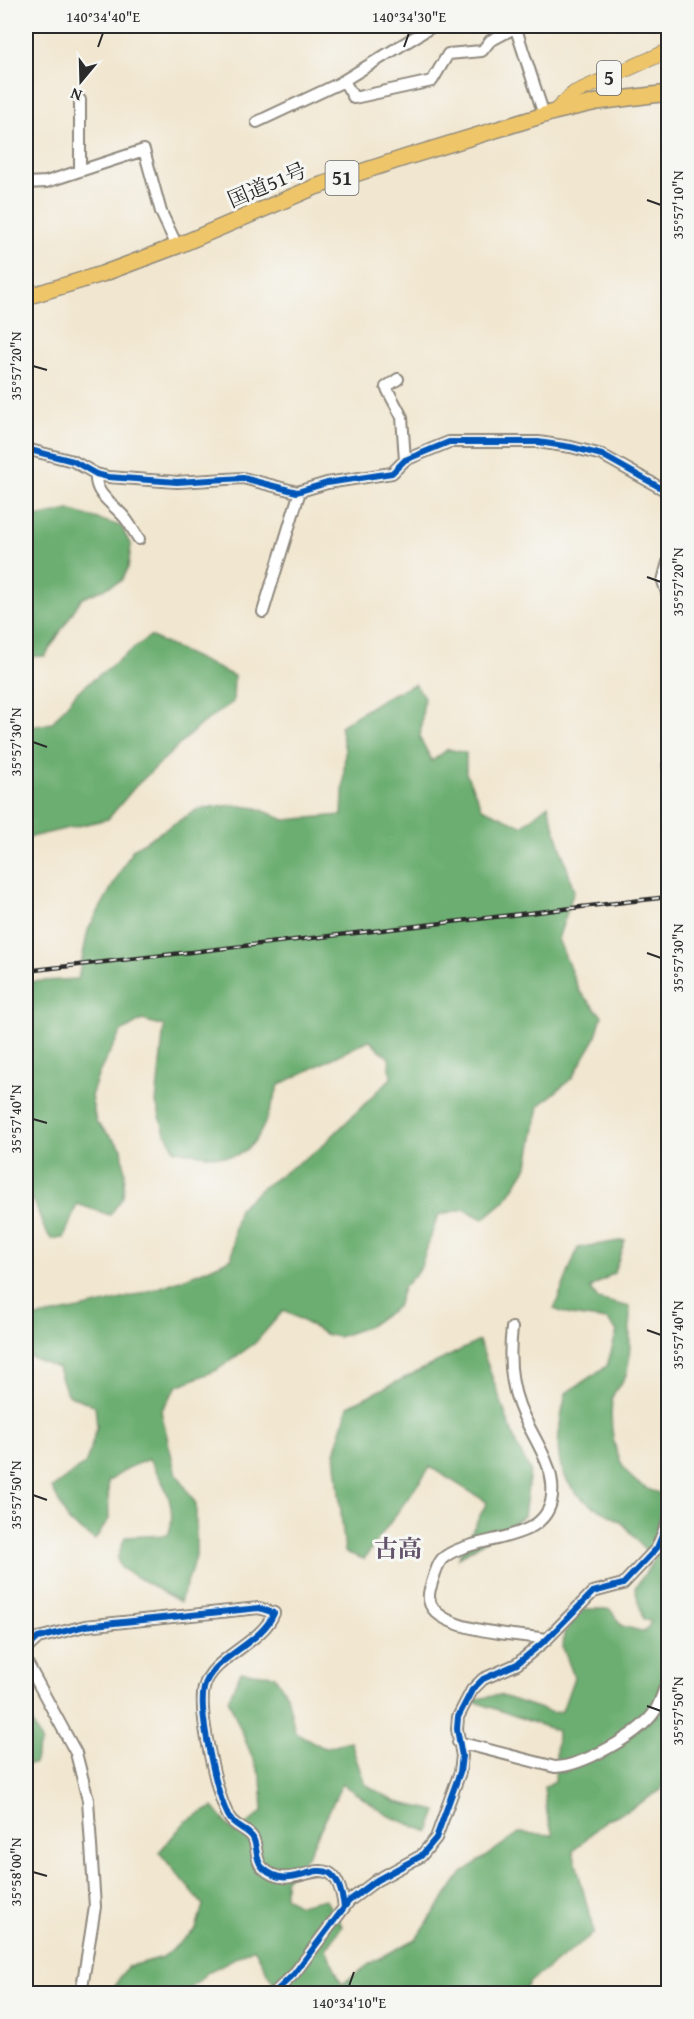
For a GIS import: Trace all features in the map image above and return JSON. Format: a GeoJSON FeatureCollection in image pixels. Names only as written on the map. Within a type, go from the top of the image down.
{"type":"FeatureCollection","features":[{"type":"Feature","properties":{"kind":"highway","name":"国道51号"},"geometry":{"type":"LineString","coordinates":[[26,297],[102,274],[177,246],[315,187],[549,113],[597,102],[669,93]]}},
{"type":"Feature","properties":{"kind":"main road","name":"5"},"geometry":{"type":"LineString","coordinates":[[549,113],[574,93],[669,51]]}},
{"type":"Feature","properties":{"kind":"street"},"geometry":{"type":"LineString","coordinates":[[256,122],[344,81],[433,26]]}},
{"type":"Feature","properties":{"kind":"street"},"geometry":{"type":"LineString","coordinates":[[344,81],[354,98],[432,81],[448,54],[482,51],[490,41],[516,26],[549,113]]}},
{"type":"Feature","properties":{"kind":"street"},"geometry":{"type":"LineString","coordinates":[[80,100],[81,171]]}},
{"type":"Feature","properties":{"kind":"street"},"geometry":{"type":"LineString","coordinates":[[26,183],[46,182],[144,150],[161,212],[177,246]]}},
{"type":"Feature","properties":{"kind":"street"},"geometry":{"type":"LineString","coordinates":[[398,379],[386,387],[402,417],[405,460]]}},
{"type":"Feature","properties":{"kind":"street"},"geometry":{"type":"LineString","coordinates":[[26,449],[73,461],[96,474],[108,477],[177,482],[243,478],[300,491],[327,483],[392,473],[405,460],[450,442],[549,444],[602,455],[669,492]]}},
{"type":"Feature","properties":{"kind":"street"},"geometry":{"type":"LineString","coordinates":[[96,474],[95,483],[99,492],[124,517],[139,539]]}},
{"type":"Feature","properties":{"kind":"street"},"geometry":{"type":"LineString","coordinates":[[263,612],[300,491]]}},
{"type":"Feature","properties":{"kind":"street"},"geometry":{"type":"LineString","coordinates":[[669,562],[663,581],[669,596]]}},
{"type":"Feature","properties":{"kind":"street"},"geometry":{"type":"LineString","coordinates":[[512,1328],[513,1385],[519,1406],[548,1466],[553,1488],[551,1502],[547,1515],[540,1522],[442,1559],[429,1592],[430,1603],[443,1619],[485,1632],[519,1634],[547,1639]]}},
{"type":"Feature","properties":{"kind":"street"},"geometry":{"type":"LineString","coordinates":[[273,1994],[294,1974],[344,1907],[377,1880],[421,1856],[436,1838],[460,1772],[462,1756],[458,1742],[458,1717],[472,1690],[483,1679],[517,1664],[547,1639],[593,1592],[623,1584],[657,1548],[669,1521]]}},
{"type":"Feature","properties":{"kind":"street"},"geometry":{"type":"LineString","coordinates":[[26,1649],[38,1638],[107,1622],[259,1608],[274,1613],[266,1629],[208,1678],[203,1690],[212,1764],[230,1820],[253,1837],[260,1865],[264,1870],[279,1875],[297,1876],[326,1870],[333,1873],[341,1886],[344,1907]]}},
{"type":"Feature","properties":{"kind":"street"},"geometry":{"type":"LineString","coordinates":[[26,1661],[76,1753],[88,1800],[95,1907],[81,1994]]}},
{"type":"Feature","properties":{"kind":"street"},"geometry":{"type":"LineString","coordinates":[[458,1742],[555,1767],[566,1767],[586,1759],[643,1724],[654,1713],[669,1680]]}},
{"type":"Feature","properties":{"kind":"green space"},"geometry":{"type":"Polygon","coordinates":[[[69,510],[121,526],[131,546],[128,568],[121,581],[81,599],[45,656],[26,657],[26,519],[69,510]]]}},
{"type":"Feature","properties":{"kind":"green space"},"geometry":{"type":"Polygon","coordinates":[[[150,636],[234,676],[233,702],[200,725],[135,787],[108,819],[26,838],[26,728],[52,723],[77,692],[150,636]]]}},
{"type":"Feature","properties":{"kind":"green space"},"geometry":{"type":"Polygon","coordinates":[[[415,684],[424,697],[420,738],[432,761],[448,749],[466,753],[466,773],[482,808],[522,826],[548,805],[574,891],[558,939],[579,991],[602,1016],[595,1039],[572,1078],[539,1106],[528,1165],[506,1200],[483,1219],[464,1209],[438,1215],[420,1269],[403,1288],[397,1307],[369,1326],[338,1337],[325,1334],[284,1310],[255,1343],[217,1370],[177,1386],[161,1411],[175,1471],[196,1504],[196,1557],[180,1602],[121,1568],[117,1559],[125,1537],[168,1535],[172,1515],[171,1505],[164,1486],[149,1459],[128,1468],[108,1482],[109,1519],[95,1540],[69,1522],[52,1488],[86,1463],[97,1427],[95,1406],[67,1394],[58,1368],[26,1355],[26,1319],[80,1309],[156,1289],[232,1258],[234,1228],[239,1208],[263,1187],[320,1148],[391,1078],[389,1058],[369,1040],[279,1085],[263,1127],[250,1146],[232,1156],[204,1155],[175,1150],[165,1133],[156,1103],[164,1026],[142,1020],[121,1032],[99,1073],[91,1096],[96,1122],[122,1148],[125,1174],[123,1197],[110,1215],[77,1204],[64,1238],[51,1239],[44,1228],[33,1199],[26,1204],[26,982],[78,979],[88,930],[133,849],[198,809],[233,805],[257,808],[285,820],[342,815],[345,750],[340,726],[386,697],[415,684]]]}},
{"type":"Feature","properties":{"kind":"green space"},"geometry":{"type":"Polygon","coordinates":[[[625,1240],[614,1273],[590,1288],[598,1299],[630,1307],[629,1365],[626,1376],[612,1400],[612,1432],[620,1461],[638,1484],[652,1491],[668,1494],[668,1773],[661,1790],[631,1809],[606,1820],[573,1851],[594,1933],[530,1982],[522,1993],[279,1993],[254,1948],[208,1972],[186,1993],[109,1994],[127,1967],[163,1957],[196,1929],[203,1905],[159,1852],[186,1821],[213,1807],[235,1834],[263,1811],[261,1778],[228,1699],[241,1672],[274,1675],[287,1695],[295,1732],[324,1748],[350,1741],[365,1784],[396,1802],[437,1811],[429,1832],[389,1816],[342,1784],[308,1855],[285,1880],[285,1896],[298,1905],[325,1899],[342,1926],[326,1949],[342,1984],[374,1961],[416,1939],[462,1873],[519,1833],[553,1835],[547,1814],[544,1787],[555,1781],[557,1731],[470,1700],[499,1695],[553,1713],[562,1711],[574,1677],[563,1648],[564,1633],[583,1609],[610,1609],[622,1626],[645,1632],[651,1622],[643,1619],[635,1588],[657,1556],[643,1548],[620,1522],[588,1503],[575,1492],[561,1467],[558,1439],[566,1393],[607,1366],[617,1331],[607,1320],[570,1315],[554,1309],[578,1248],[625,1240]]]}},
{"type":"Feature","properties":{"kind":"green space"},"geometry":{"type":"Polygon","coordinates":[[[479,1341],[517,1446],[530,1471],[524,1516],[458,1558],[487,1502],[430,1467],[364,1559],[345,1552],[335,1453],[348,1406],[479,1341]]]}},
{"type":"Feature","properties":{"kind":"green space"},"geometry":{"type":"Polygon","coordinates":[[[26,1709],[41,1741],[34,1764],[26,1764],[26,1709]]]}},
{"type":"Feature","properties":{"kind":"railway"},"geometry":{"type":"LineString","coordinates":[[26,971],[668,897]]}},
{"type":"Feature","properties":{"kind":"cycle path"},"geometry":{"type":"LineString","coordinates":[[26,449],[73,461],[96,474],[108,477],[177,482],[243,478],[297,492],[327,483],[392,473],[405,460],[449,442],[538,442],[602,455],[668,492]]}},
{"type":"Feature","properties":{"kind":"cycle path"},"geometry":{"type":"LineString","coordinates":[[273,1994],[294,1974],[349,1901],[377,1880],[421,1856],[436,1838],[460,1772],[462,1756],[457,1729],[458,1717],[472,1690],[483,1679],[517,1664],[547,1639],[593,1592],[623,1584],[657,1548],[668,1521]]}},
{"type":"Feature","properties":{"kind":"cycle path"},"geometry":{"type":"LineString","coordinates":[[26,1649],[38,1638],[85,1626],[259,1608],[274,1613],[259,1634],[226,1659],[208,1677],[203,1700],[206,1734],[214,1773],[229,1817],[253,1838],[260,1865],[276,1876],[288,1877],[323,1871],[332,1875],[339,1886],[344,1907]]}},
{"type":"Feature","properties":{"kind":"district","name":"古高"},"geometry":{"type":"Point","coordinates":[398,1549]}}]}
